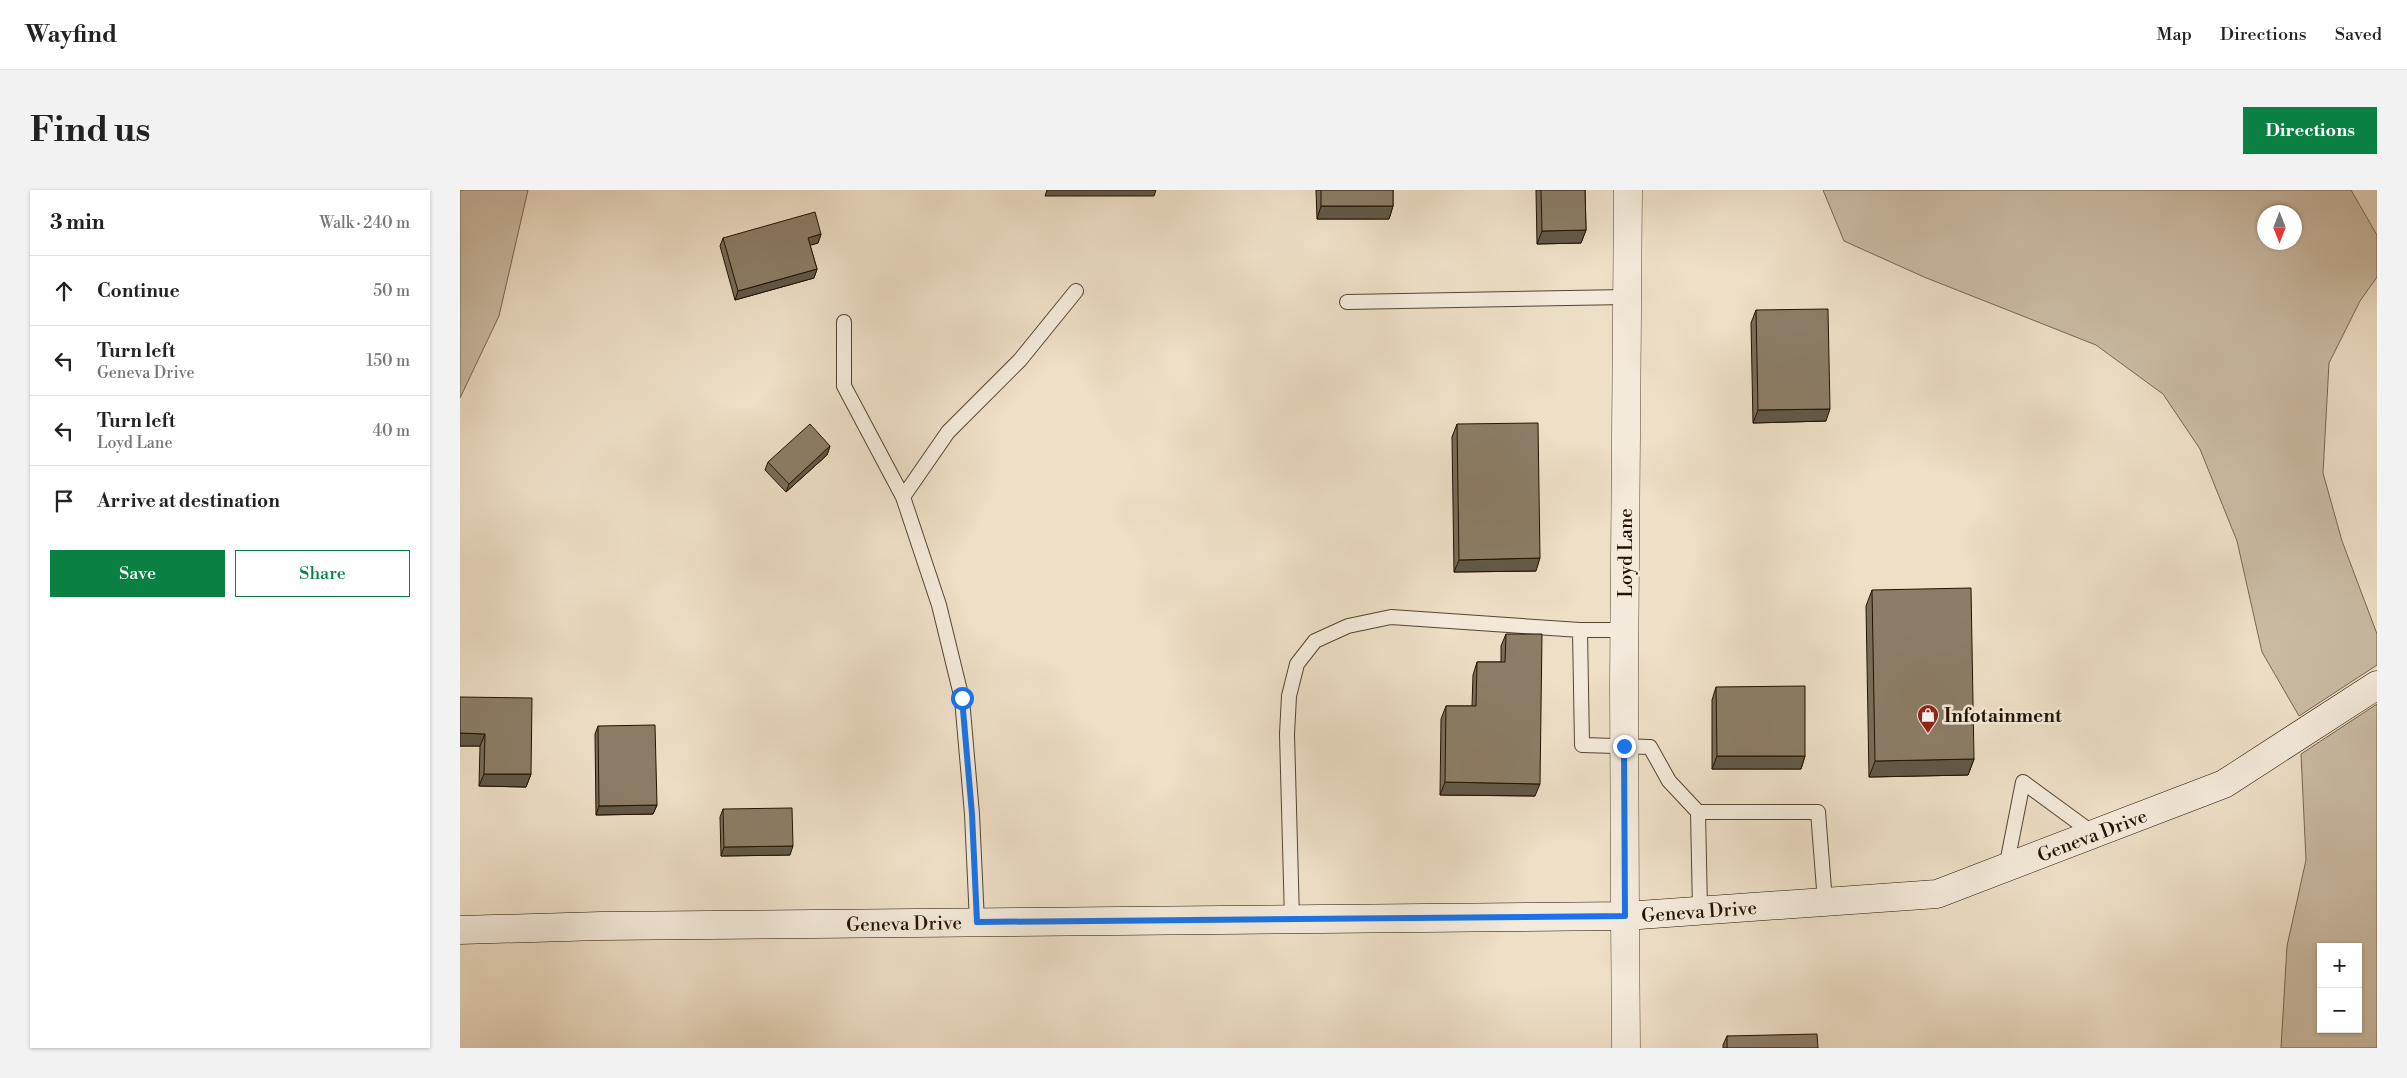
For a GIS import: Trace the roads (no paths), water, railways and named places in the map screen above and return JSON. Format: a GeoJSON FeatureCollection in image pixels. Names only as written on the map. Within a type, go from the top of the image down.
{"type":"FeatureCollection","features":[{"type":"Feature","properties":{"kind":"main road","name":"Loyd Lane"},"geometry":{"type":"LineString","coordinates":[[1626,1048],[1624,630],[1628,190]]}},
{"type":"Feature","properties":{"kind":"main road","name":"Geneva Drive"},"geometry":{"type":"LineString","coordinates":[[460,930],[600,926],[1625,916],[1937,894],[2224,784],[2377,685]]}},
{"type":"Feature","properties":{"kind":"lane"},"geometry":{"type":"LineString","coordinates":[[903,497],[948,432],[1020,360],[1076,291]]}},
{"type":"Feature","properties":{"kind":"lane"},"geometry":{"type":"LineString","coordinates":[[1347,302],[1627,297]]}},
{"type":"Feature","properties":{"kind":"lane"},"geometry":{"type":"LineString","coordinates":[[844,322],[844,386],[903,497],[939,605],[962,698],[972,814],[977,922]]}},
{"type":"Feature","properties":{"kind":"lane"},"geometry":{"type":"LineString","coordinates":[[1292,919],[1287,734],[1289,696],[1297,664],[1315,642],[1348,626],[1391,617],[1580,630],[1624,630]]}},
{"type":"Feature","properties":{"kind":"lane"},"geometry":{"type":"LineString","coordinates":[[1580,630],[1582,745],[1650,747],[1669,781],[1698,812],[1700,910]]}},
{"type":"Feature","properties":{"kind":"lane"},"geometry":{"type":"LineString","coordinates":[[2006,868],[2023,782],[2094,834]]}},
{"type":"Feature","properties":{"kind":"lane"},"geometry":{"type":"LineString","coordinates":[[1698,812],[1818,812],[1825,902]]}},
{"type":"Feature","properties":{"kind":"place","name":"Infotainment"},"geometry":{"type":"Point","coordinates":[1928,734]}}]}
